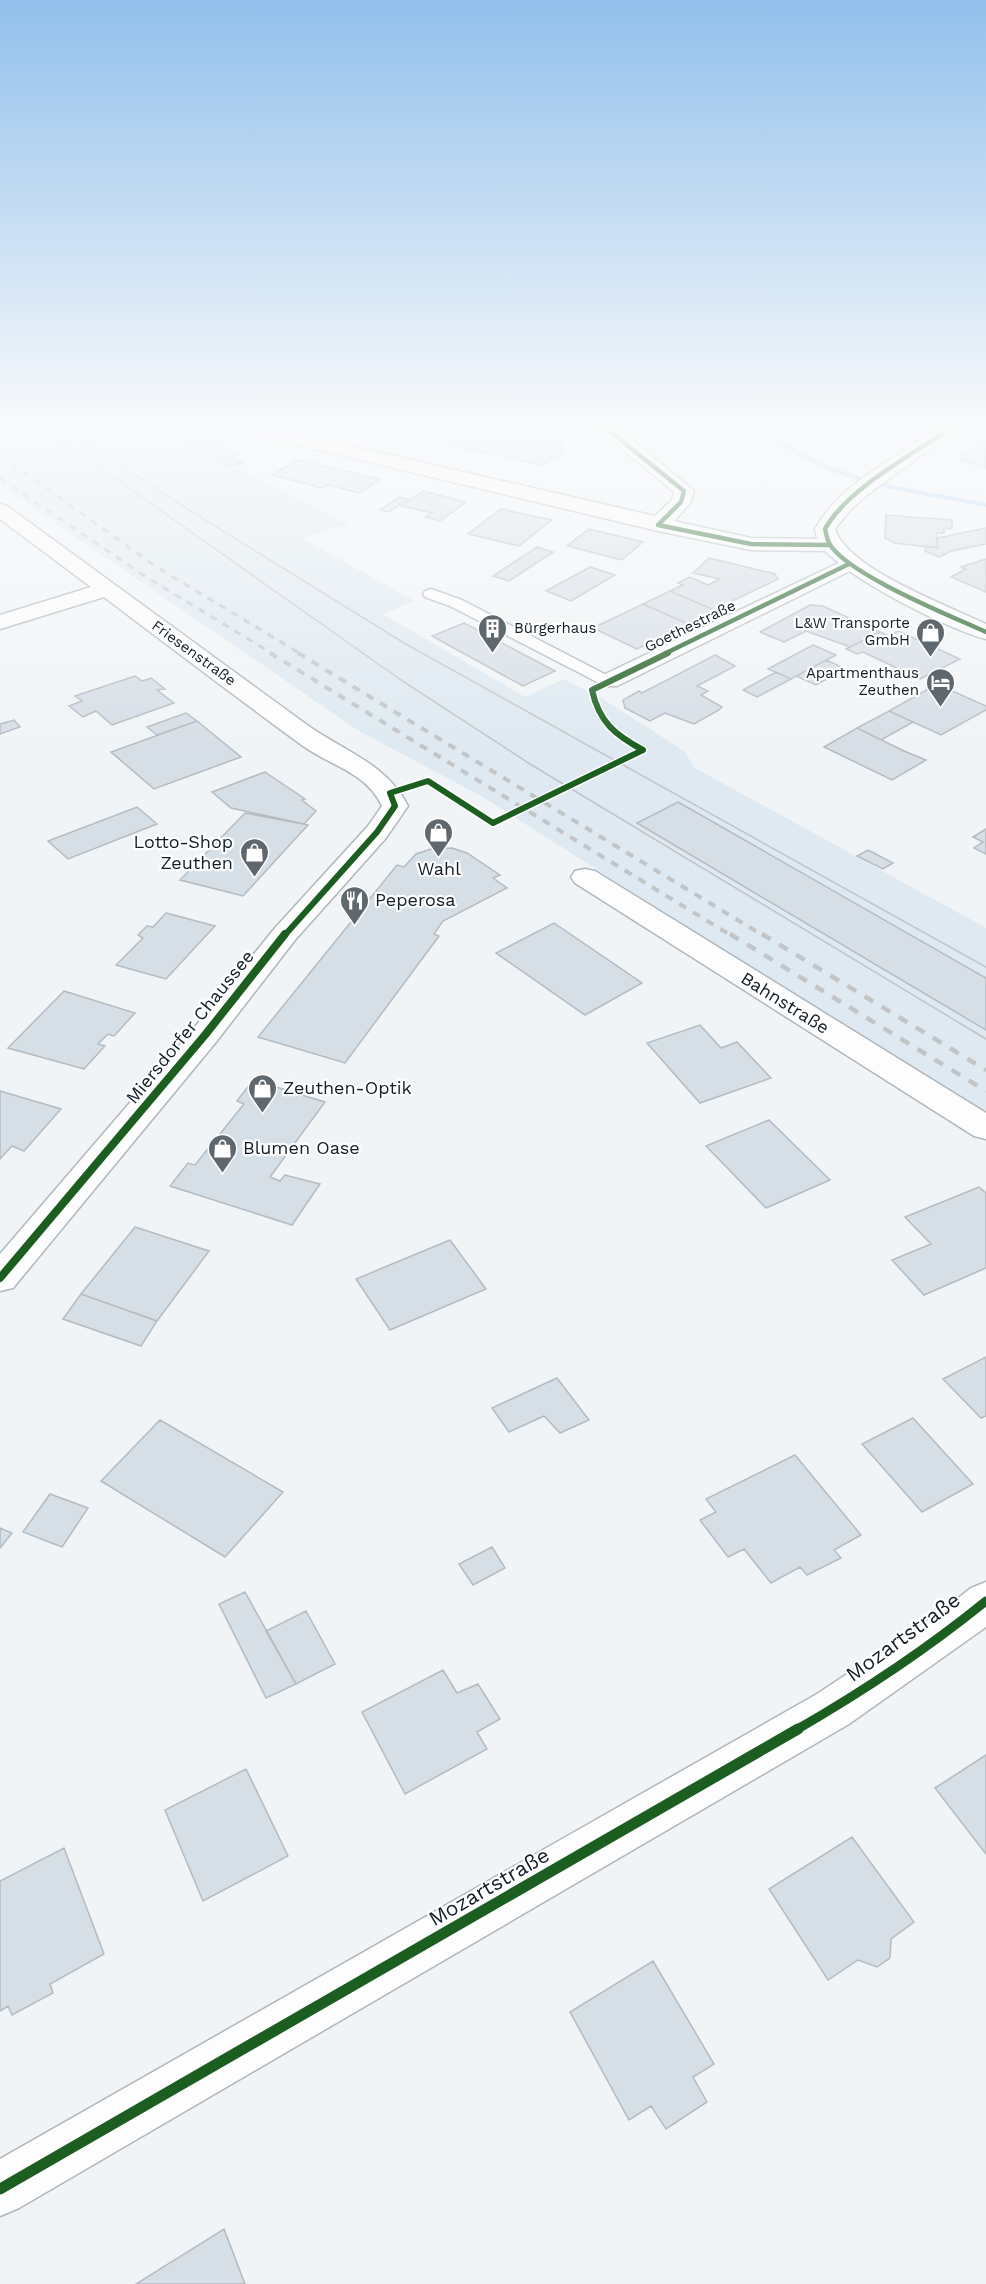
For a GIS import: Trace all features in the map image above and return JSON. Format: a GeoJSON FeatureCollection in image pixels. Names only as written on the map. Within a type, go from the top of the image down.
{"type":"FeatureCollection","features":[{"type":"Feature","properties":{"kind":"street","name":"Friesenstraße"},"geometry":{"type":"LineString","coordinates":[[35,536],[315,743],[355,764],[390,793]]}},
{"type":"Feature","properties":{"kind":"street"},"geometry":{"type":"LineString","coordinates":[[710,536],[751,544],[828,545]]}},
{"type":"Feature","properties":{"kind":"street"},"geometry":{"type":"LineString","coordinates":[[826,536],[828,545],[849,564],[986,632]]}},
{"type":"Feature","properties":{"kind":"street","name":"Goethestraße"},"geometry":{"type":"LineString","coordinates":[[600,686],[849,564]]}},
{"type":"Feature","properties":{"kind":"street"},"geometry":{"type":"LineString","coordinates":[[0,622],[107,589]]}},
{"type":"Feature","properties":{"kind":"street","name":"Miersdorfer Chaussee"},"geometry":{"type":"LineString","coordinates":[[0,1278],[206,1035],[285,934],[377,832],[394,806],[390,793]]}},
{"type":"Feature","properties":{"kind":"street","name":"Bahnstraße"},"geometry":{"type":"LineString","coordinates":[[585,878],[986,1128]]}},
{"type":"Feature","properties":{"kind":"street","name":"Mozartstraße"},"geometry":{"type":"LineString","coordinates":[[0,2189],[833,1709],[957,1625],[981,1604]]}},
{"type":"Feature","properties":{"kind":"lane"},"geometry":{"type":"LineString","coordinates":[[431,594],[456,603],[600,686]]}},
{"type":"Feature","properties":{"kind":"shaded area"},"geometry":{"type":"Polygon","coordinates":[[[74,536],[309,536],[301,538],[415,601],[383,614],[525,697],[564,679],[606,701],[684,751],[695,768],[986,928],[986,1117],[483,797],[359,731],[74,536]]]}},
{"type":"Feature","properties":{"kind":"building"},"geometry":{"type":"Polygon","coordinates":[[[475,536],[532,536],[519,546],[475,536]]]}},
{"type":"Feature","properties":{"kind":"building"},"geometry":{"type":"Polygon","coordinates":[[[580,536],[616,536],[643,542],[622,560],[567,546],[580,536]]]}},
{"type":"Feature","properties":{"kind":"building"},"geometry":{"type":"Polygon","coordinates":[[[885,536],[936,536],[938,548],[894,543],[885,538],[885,536]]]}},
{"type":"Feature","properties":{"kind":"building"},"geometry":{"type":"Polygon","coordinates":[[[949,536],[986,536],[986,544],[951,551],[939,557],[925,551],[927,546],[938,548],[937,538],[949,536]]]}},
{"type":"Feature","properties":{"kind":"building"},"geometry":{"type":"Polygon","coordinates":[[[537,547],[553,552],[509,581],[493,576],[537,547]]]}},
{"type":"Feature","properties":{"kind":"building"},"geometry":{"type":"Polygon","coordinates":[[[709,558],[775,574],[778,579],[714,610],[670,591],[683,585],[678,583],[690,577],[708,585],[720,579],[693,573],[709,558]]]}},
{"type":"Feature","properties":{"kind":"building"},"geometry":{"type":"Polygon","coordinates":[[[986,559],[986,592],[951,577],[966,569],[961,567],[986,559]]]}},
{"type":"Feature","properties":{"kind":"building"},"geometry":{"type":"Polygon","coordinates":[[[590,567],[615,575],[571,601],[546,591],[590,567]]]}},
{"type":"Feature","properties":{"kind":"building"},"geometry":{"type":"Polygon","coordinates":[[[670,591],[714,610],[688,624],[643,604],[670,591]]]}},
{"type":"Feature","properties":{"kind":"building"},"geometry":{"type":"Polygon","coordinates":[[[643,604],[688,624],[637,649],[593,628],[643,604]]]}},
{"type":"Feature","properties":{"kind":"building"},"geometry":{"type":"Polygon","coordinates":[[[810,605],[823,606],[880,632],[850,647],[806,631],[784,642],[760,632],[810,605]]]}},
{"type":"Feature","properties":{"kind":"building","name":"Bürgerhaus"},"geometry":{"type":"Polygon","coordinates":[[[464,623],[555,671],[523,686],[432,636],[464,623]]]}},
{"type":"Feature","properties":{"kind":"building"},"geometry":{"type":"Polygon","coordinates":[[[898,631],[960,659],[920,679],[863,652],[857,654],[846,649],[880,632],[889,636],[898,631]]]}},
{"type":"Feature","properties":{"kind":"building"},"geometry":{"type":"Polygon","coordinates":[[[813,645],[836,655],[791,679],[768,669],[813,645]]]}},
{"type":"Feature","properties":{"kind":"building"},"geometry":{"type":"Polygon","coordinates":[[[715,655],[735,666],[697,686],[708,691],[701,695],[722,707],[719,710],[694,724],[665,713],[650,721],[625,708],[623,700],[639,691],[642,693],[715,655]]]}},
{"type":"Feature","properties":{"kind":"building"},"geometry":{"type":"Polygon","coordinates":[[[826,660],[846,669],[816,685],[796,676],[826,660]]]}},
{"type":"Feature","properties":{"kind":"building"},"geometry":{"type":"Polygon","coordinates":[[[776,672],[791,679],[757,697],[743,690],[776,672]]]}},
{"type":"Feature","properties":{"kind":"building"},"geometry":{"type":"Polygon","coordinates":[[[135,676],[142,681],[151,678],[165,689],[157,690],[174,703],[112,725],[96,711],[83,717],[69,706],[82,701],[75,696],[135,676]]]}},
{"type":"Feature","properties":{"kind":"building","name":"Apartmenthaus Zeuthen"},"geometry":{"type":"Polygon","coordinates":[[[937,684],[986,706],[986,710],[941,735],[889,711],[937,684]]]}},
{"type":"Feature","properties":{"kind":"building"},"geometry":{"type":"Polygon","coordinates":[[[889,711],[913,722],[881,740],[857,728],[889,711]]]}},
{"type":"Feature","properties":{"kind":"building"},"geometry":{"type":"Polygon","coordinates":[[[186,713],[197,721],[157,735],[147,727],[186,713]]]}},
{"type":"Feature","properties":{"kind":"building"},"geometry":{"type":"Polygon","coordinates":[[[14,720],[20,727],[0,734],[0,724],[14,720]]]}},
{"type":"Feature","properties":{"kind":"building"},"geometry":{"type":"Polygon","coordinates":[[[197,721],[241,757],[154,789],[111,752],[197,721]]]}},
{"type":"Feature","properties":{"kind":"building"},"geometry":{"type":"Polygon","coordinates":[[[857,728],[926,760],[892,780],[824,747],[857,728]]]}},
{"type":"Feature","properties":{"kind":"building"},"geometry":{"type":"Polygon","coordinates":[[[265,772],[305,799],[302,800],[316,811],[304,824],[231,808],[212,792],[265,772]]]}},
{"type":"Feature","properties":{"kind":"building"},"geometry":{"type":"Polygon","coordinates":[[[678,802],[986,978],[986,1030],[637,823],[678,802]]]}},
{"type":"Feature","properties":{"kind":"building"},"geometry":{"type":"Polygon","coordinates":[[[137,807],[157,824],[68,859],[48,841],[137,807]]]}},
{"type":"Feature","properties":{"kind":"building"},"geometry":{"type":"Polygon","coordinates":[[[245,813],[308,825],[243,896],[180,880],[245,813]]]}},
{"type":"Feature","properties":{"kind":"building"},"geometry":{"type":"Polygon","coordinates":[[[986,829],[986,854],[974,848],[983,842],[973,837],[986,829]]]}},
{"type":"Feature","properties":{"kind":"building"},"geometry":{"type":"Polygon","coordinates":[[[452,848],[467,853],[500,875],[493,878],[507,888],[443,921],[434,934],[439,936],[345,1063],[258,1037],[397,865],[404,867],[416,854],[431,849],[452,848]]]}},
{"type":"Feature","properties":{"kind":"building"},"geometry":{"type":"Polygon","coordinates":[[[868,850],[893,863],[883,869],[857,856],[868,850]]]}},
{"type":"Feature","properties":{"kind":"building"},"geometry":{"type":"Polygon","coordinates":[[[166,913],[215,926],[166,979],[116,965],[143,938],[138,935],[147,926],[153,927],[166,913]]]}},
{"type":"Feature","properties":{"kind":"building"},"geometry":{"type":"Polygon","coordinates":[[[554,923],[642,983],[585,1015],[496,953],[554,923]]]}},
{"type":"Feature","properties":{"kind":"building"},"geometry":{"type":"Polygon","coordinates":[[[64,991],[135,1013],[114,1036],[108,1034],[98,1044],[105,1046],[84,1069],[8,1048],[64,991]]]}},
{"type":"Feature","properties":{"kind":"building"},"geometry":{"type":"Polygon","coordinates":[[[700,1025],[721,1048],[737,1042],[771,1078],[700,1103],[647,1043],[700,1025]]]}},
{"type":"Feature","properties":{"kind":"building"},"geometry":{"type":"Polygon","coordinates":[[[253,1080],[325,1102],[270,1177],[280,1181],[285,1175],[320,1184],[292,1225],[170,1186],[188,1163],[195,1165],[244,1104],[237,1101],[253,1080]]]}},
{"type":"Feature","properties":{"kind":"building"},"geometry":{"type":"Polygon","coordinates":[[[0,1091],[61,1109],[24,1151],[12,1146],[0,1159],[0,1091]]]}},
{"type":"Feature","properties":{"kind":"building"},"geometry":{"type":"Polygon","coordinates":[[[769,1120],[830,1180],[766,1208],[706,1146],[769,1120]]]}},
{"type":"Feature","properties":{"kind":"building"},"geometry":{"type":"Polygon","coordinates":[[[979,1187],[986,1193],[986,1268],[924,1295],[892,1260],[931,1244],[905,1217],[979,1187]]]}},
{"type":"Feature","properties":{"kind":"building"},"geometry":{"type":"Polygon","coordinates":[[[135,1227],[209,1251],[157,1321],[81,1294],[135,1227]]]}},
{"type":"Feature","properties":{"kind":"building"},"geometry":{"type":"Polygon","coordinates":[[[450,1240],[486,1289],[390,1330],[356,1279],[450,1240]]]}},
{"type":"Feature","properties":{"kind":"building"},"geometry":{"type":"Polygon","coordinates":[[[81,1294],[157,1321],[141,1346],[63,1319],[81,1294]]]}},
{"type":"Feature","properties":{"kind":"building"},"geometry":{"type":"Polygon","coordinates":[[[986,1357],[986,1416],[981,1418],[943,1379],[986,1357]]]}},
{"type":"Feature","properties":{"kind":"building"},"geometry":{"type":"Polygon","coordinates":[[[557,1378],[589,1420],[560,1433],[544,1416],[509,1432],[492,1408],[557,1378]]]}},
{"type":"Feature","properties":{"kind":"building"},"geometry":{"type":"Polygon","coordinates":[[[913,1418],[973,1484],[922,1512],[862,1444],[913,1418]]]}},
{"type":"Feature","properties":{"kind":"building"},"geometry":{"type":"Polygon","coordinates":[[[160,1420],[283,1492],[225,1557],[101,1481],[160,1420]]]}},
{"type":"Feature","properties":{"kind":"building"},"geometry":{"type":"Polygon","coordinates":[[[795,1455],[861,1535],[834,1550],[841,1558],[807,1575],[800,1567],[771,1583],[744,1549],[728,1557],[700,1520],[716,1512],[706,1499],[795,1455]]]}},
{"type":"Feature","properties":{"kind":"building"},"geometry":{"type":"Polygon","coordinates":[[[50,1494],[88,1508],[62,1547],[23,1532],[50,1494]]]}},
{"type":"Feature","properties":{"kind":"building"},"geometry":{"type":"Polygon","coordinates":[[[0,1528],[12,1533],[0,1548],[0,1528]]]}},
{"type":"Feature","properties":{"kind":"building"},"geometry":{"type":"Polygon","coordinates":[[[492,1547],[505,1568],[473,1585],[459,1564],[492,1547]]]}},
{"type":"Feature","properties":{"kind":"building"},"geometry":{"type":"Polygon","coordinates":[[[245,1592],[296,1684],[266,1698],[219,1604],[245,1592]]]}},
{"type":"Feature","properties":{"kind":"building"},"geometry":{"type":"Polygon","coordinates":[[[306,1611],[335,1664],[296,1684],[266,1631],[306,1611]]]}},
{"type":"Feature","properties":{"kind":"building"},"geometry":{"type":"Polygon","coordinates":[[[443,1670],[457,1693],[478,1684],[500,1719],[477,1732],[487,1749],[405,1794],[362,1712],[443,1670]]]}},
{"type":"Feature","properties":{"kind":"building"},"geometry":{"type":"Polygon","coordinates":[[[986,1755],[986,1854],[935,1788],[986,1755]]]}},
{"type":"Feature","properties":{"kind":"building"},"geometry":{"type":"Polygon","coordinates":[[[246,1769],[288,1856],[203,1901],[165,1810],[246,1769]]]}},
{"type":"Feature","properties":{"kind":"building"},"geometry":{"type":"Polygon","coordinates":[[[852,1837],[914,1922],[891,1939],[890,1958],[877,1967],[858,1960],[828,1980],[769,1889],[852,1837]]]}},
{"type":"Feature","properties":{"kind":"building"},"geometry":{"type":"Polygon","coordinates":[[[64,1848],[104,1954],[50,1984],[53,1993],[12,2015],[8,2006],[0,2011],[0,1881],[64,1848]]]}},
{"type":"Feature","properties":{"kind":"building"},"geometry":{"type":"Polygon","coordinates":[[[653,1961],[714,2064],[693,2077],[707,2102],[666,2129],[651,2106],[629,2120],[570,2012],[653,1961]]]}},
{"type":"Feature","properties":{"kind":"building"},"geometry":{"type":"Polygon","coordinates":[[[224,2229],[245,2284],[136,2284],[224,2229]]]}},
{"type":"Feature","properties":{"kind":"tram line"},"geometry":{"type":"LineString","coordinates":[[196,536],[401,680],[530,764],[986,1039]]}},
{"type":"Feature","properties":{"kind":"tram line"},"geometry":{"type":"LineString","coordinates":[[231,536],[404,643],[986,967]]}},
{"type":"Feature","properties":{"kind":"railway"},"geometry":{"type":"LineString","coordinates":[[85,536],[143,575],[273,654]]}},
{"type":"Feature","properties":{"kind":"railway"},"geometry":{"type":"LineString","coordinates":[[113,536],[158,568],[301,654]]}},
{"type":"Feature","properties":{"kind":"railway"},"geometry":{"type":"LineString","coordinates":[[270,653],[732,936]]}},
{"type":"Feature","properties":{"kind":"railway"},"geometry":{"type":"LineString","coordinates":[[298,653],[764,936]]}},
{"type":"Feature","properties":{"kind":"railway"},"geometry":{"type":"LineString","coordinates":[[730,934],[986,1091]]}},
{"type":"Feature","properties":{"kind":"railway"},"geometry":{"type":"LineString","coordinates":[[762,934],[986,1070]]}},
{"type":"Feature","properties":{"kind":"cycle path"},"geometry":{"type":"LineString","coordinates":[[710,536],[751,544],[828,545]]}},
{"type":"Feature","properties":{"kind":"cycle path"},"geometry":{"type":"LineString","coordinates":[[827,536],[829,543],[843,557],[865,573],[986,632]]}},
{"type":"Feature","properties":{"kind":"cycle path"},"geometry":{"type":"LineString","coordinates":[[643,750],[608,727],[598,712],[592,690],[849,564]]}},
{"type":"Feature","properties":{"kind":"cycle path"},"geometry":{"type":"LineString","coordinates":[[0,1278],[205,1035],[285,934],[377,832],[395,806],[390,793],[428,781],[493,823],[643,750]]}},
{"type":"Feature","properties":{"kind":"cycle path"},"geometry":{"type":"LineString","coordinates":[[0,2189],[833,1709],[957,1625],[986,1601]]}},
{"type":"Feature","properties":{"kind":"place","name":"Bürgerhaus"},"geometry":{"type":"Point","coordinates":[493,654]}},
{"type":"Feature","properties":{"kind":"place","name":"L&W Transporte GmbH"},"geometry":{"type":"Point","coordinates":[931,658]}},
{"type":"Feature","properties":{"kind":"place","name":"Apartmenthaus Zeuthen"},"geometry":{"type":"Point","coordinates":[940,708]}},
{"type":"Feature","properties":{"kind":"place","name":"Wahl"},"geometry":{"type":"Point","coordinates":[439,858]}},
{"type":"Feature","properties":{"kind":"place","name":"Lotto-Shop Zeuthen"},"geometry":{"type":"Point","coordinates":[254,878]}},
{"type":"Feature","properties":{"kind":"place","name":"Peperosa"},"geometry":{"type":"Point","coordinates":[354,926]}},
{"type":"Feature","properties":{"kind":"place","name":"Zeuthen-Optik"},"geometry":{"type":"Point","coordinates":[262,1114]}},
{"type":"Feature","properties":{"kind":"place","name":"Blumen Oase"},"geometry":{"type":"Point","coordinates":[222,1174]}}]}
